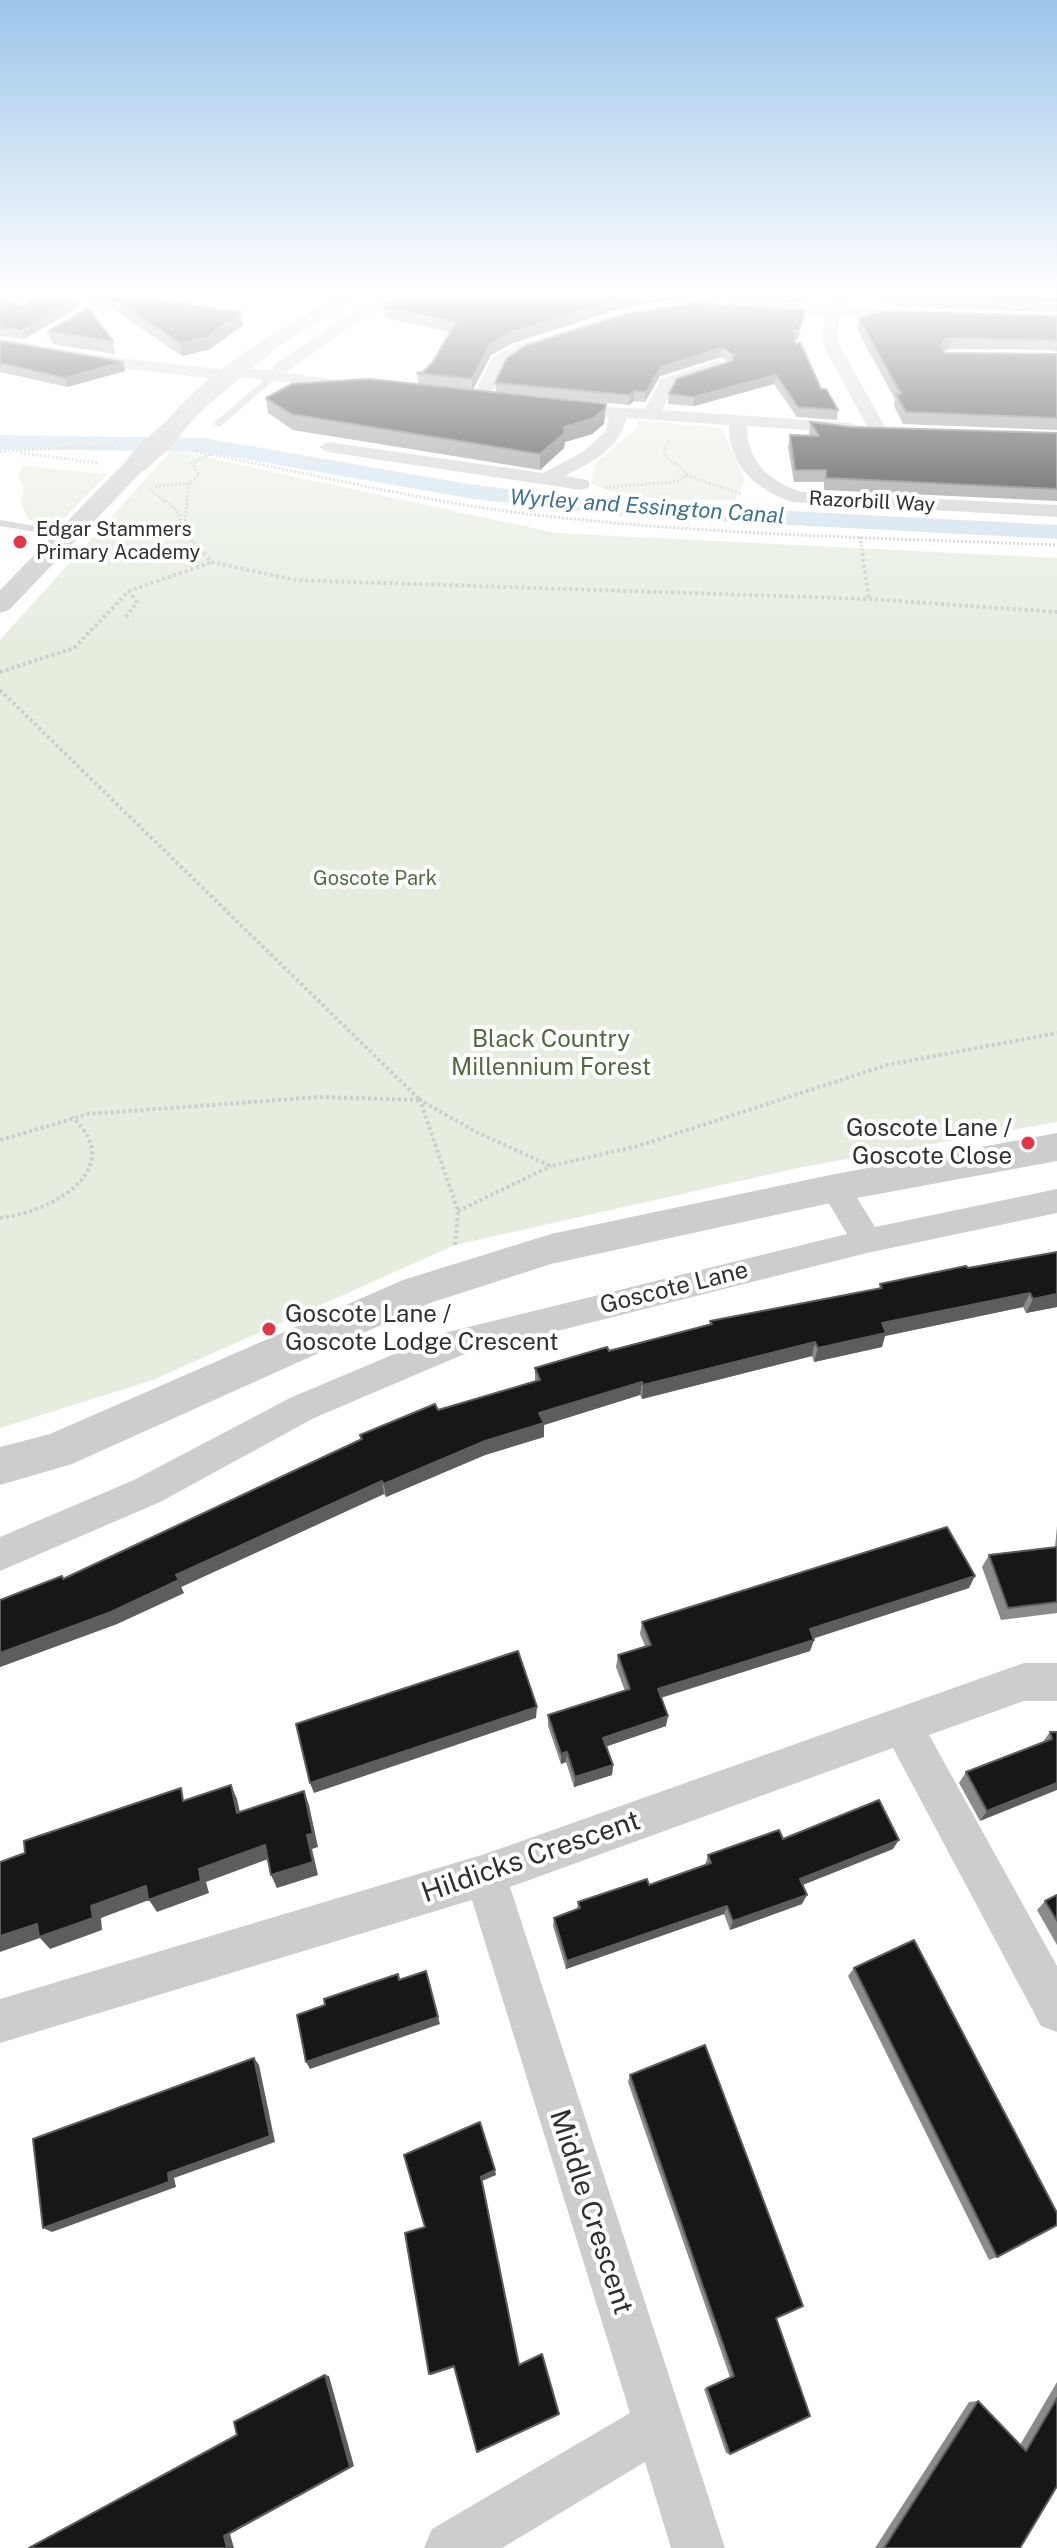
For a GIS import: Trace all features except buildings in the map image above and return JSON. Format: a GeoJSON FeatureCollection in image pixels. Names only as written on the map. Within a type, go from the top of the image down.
{"type":"FeatureCollection","features":[{"type":"Feature","properties":{"kind":"street"},"geometry":{"type":"LineString","coordinates":[[6,592],[70,535],[185,415]]}},
{"type":"Feature","properties":{"kind":"street"},"geometry":{"type":"LineString","coordinates":[[546,479],[589,456],[615,433],[618,415]]}},
{"type":"Feature","properties":{"kind":"street"},"geometry":{"type":"LineString","coordinates":[[682,415],[886,431],[875,415]]}},
{"type":"Feature","properties":{"kind":"street","name":"Razorbill Way"},"geometry":{"type":"LineString","coordinates":[[738,419],[736,443],[743,460],[775,491],[799,498],[1057,511]]}},
{"type":"Feature","properties":{"kind":"street"},"geometry":{"type":"LineString","coordinates":[[328,447],[581,484]]}},
{"type":"Feature","properties":{"kind":"street"},"geometry":{"type":"LineString","coordinates":[[0,1466],[57,1451],[417,1291],[551,1249],[835,1188],[1057,1147]]}},
{"type":"Feature","properties":{"kind":"street"},"geometry":{"type":"LineString","coordinates":[[835,1188],[867,1241]]}},
{"type":"Feature","properties":{"kind":"street","name":"Goscote Lane"},"geometry":{"type":"LineString","coordinates":[[0,1554],[147,1491],[302,1408],[456,1343],[867,1241],[1057,1201]]}},
{"type":"Feature","properties":{"kind":"street","name":"Hildicks Crescent"},"geometry":{"type":"LineString","coordinates":[[0,2021],[485,1875],[1024,1682],[1057,1682]]}},
{"type":"Feature","properties":{"kind":"street"},"geometry":{"type":"LineString","coordinates":[[902,1725],[1057,2010]]}},
{"type":"Feature","properties":{"kind":"street","name":"Middle Crescent"},"geometry":{"type":"LineString","coordinates":[[485,1875],[698,2548]]}},
{"type":"Feature","properties":{"kind":"street"},"geometry":{"type":"LineString","coordinates":[[451,2548],[659,2425]]}},
{"type":"Feature","properties":{"kind":"lane"},"geometry":{"type":"LineString","coordinates":[[218,424],[229,415]]}},
{"type":"Feature","properties":{"kind":"lane"},"geometry":{"type":"LineString","coordinates":[[0,523],[70,535]]}},
{"type":"Feature","properties":{"kind":"path"},"geometry":{"type":"LineString","coordinates":[[680,482],[686,475],[685,471],[667,458],[665,446],[714,417]]}},
{"type":"Feature","properties":{"kind":"path"},"geometry":{"type":"LineString","coordinates":[[4,451],[107,464],[121,480]]}},
{"type":"Feature","properties":{"kind":"path"},"geometry":{"type":"LineString","coordinates":[[184,532],[189,483],[199,475],[192,463],[211,454]]}},
{"type":"Feature","properties":{"kind":"path"},"geometry":{"type":"LineString","coordinates":[[581,484],[603,489],[623,482],[666,485],[701,482]]}},
{"type":"Feature","properties":{"kind":"path"},"geometry":{"type":"LineString","coordinates":[[152,491],[177,510],[184,532],[212,562]]}},
{"type":"Feature","properties":{"kind":"path"},"geometry":{"type":"LineString","coordinates":[[860,537],[869,599]]}},
{"type":"Feature","properties":{"kind":"path"},"geometry":{"type":"LineString","coordinates":[[0,672],[74,648],[129,591],[212,562],[295,580],[869,599],[1057,612]]}},
{"type":"Feature","properties":{"kind":"path"},"geometry":{"type":"LineString","coordinates":[[126,617],[137,602],[129,591]]}},
{"type":"Feature","properties":{"kind":"path"},"geometry":{"type":"LineString","coordinates":[[0,690],[420,1100],[476,1132],[551,1166]]}},
{"type":"Feature","properties":{"kind":"path"},"geometry":{"type":"LineString","coordinates":[[458,1211],[551,1166],[638,1146],[887,1065],[1057,1033]]}},
{"type":"Feature","properties":{"kind":"path"},"geometry":{"type":"LineString","coordinates":[[0,1140],[72,1117],[320,1097],[420,1100]]}},
{"type":"Feature","properties":{"kind":"path"},"geometry":{"type":"LineString","coordinates":[[420,1100],[458,1211],[455,1245]]}},
{"type":"Feature","properties":{"kind":"path"},"geometry":{"type":"LineString","coordinates":[[0,1218],[18,1218],[52,1206],[79,1185],[92,1159],[91,1147],[89,1135],[72,1117]]}},
{"type":"Feature","properties":{"kind":"green space"},"geometry":{"type":"Polygon","coordinates":[[[637,420],[722,428],[745,481],[735,500],[644,497],[591,484],[595,463],[637,428],[637,420]]]}},
{"type":"Feature","properties":{"kind":"green space","name":"Goscote Park"},"geometry":{"type":"Polygon","coordinates":[[[172,450],[556,533],[1057,558],[1057,1122],[802,1167],[455,1245],[153,1380],[0,1428],[0,640],[172,450]]]}},
{"type":"Feature","properties":{"kind":"green space"},"geometry":{"type":"Polygon","coordinates":[[[22,466],[108,474],[64,518],[28,520],[21,502],[24,487],[18,476],[22,466]]]}},
{"type":"Feature","properties":{"kind":"waterway","name":"Wyrley and Essington Canal"},"geometry":{"type":"LineString","coordinates":[[0,442],[204,445],[474,492],[620,509],[1057,532]]}},
{"type":"Feature","properties":{"kind":"place","name":"Edgar Stammers Primary Academy"},"geometry":{"type":"Point","coordinates":[20,542]}},
{"type":"Feature","properties":{"kind":"place","name":"Goscote Lane / Goscote Close"},"geometry":{"type":"Point","coordinates":[1028,1143]}},
{"type":"Feature","properties":{"kind":"place","name":"Goscote Lane / Goscote Lodge Crescent"},"geometry":{"type":"Point","coordinates":[269,1329]}},
{"type":"Feature","properties":{"kind":"park label","name":"Black Country Millennium Forest"},"geometry":{"type":"Point","coordinates":[551,1054]}}]}
